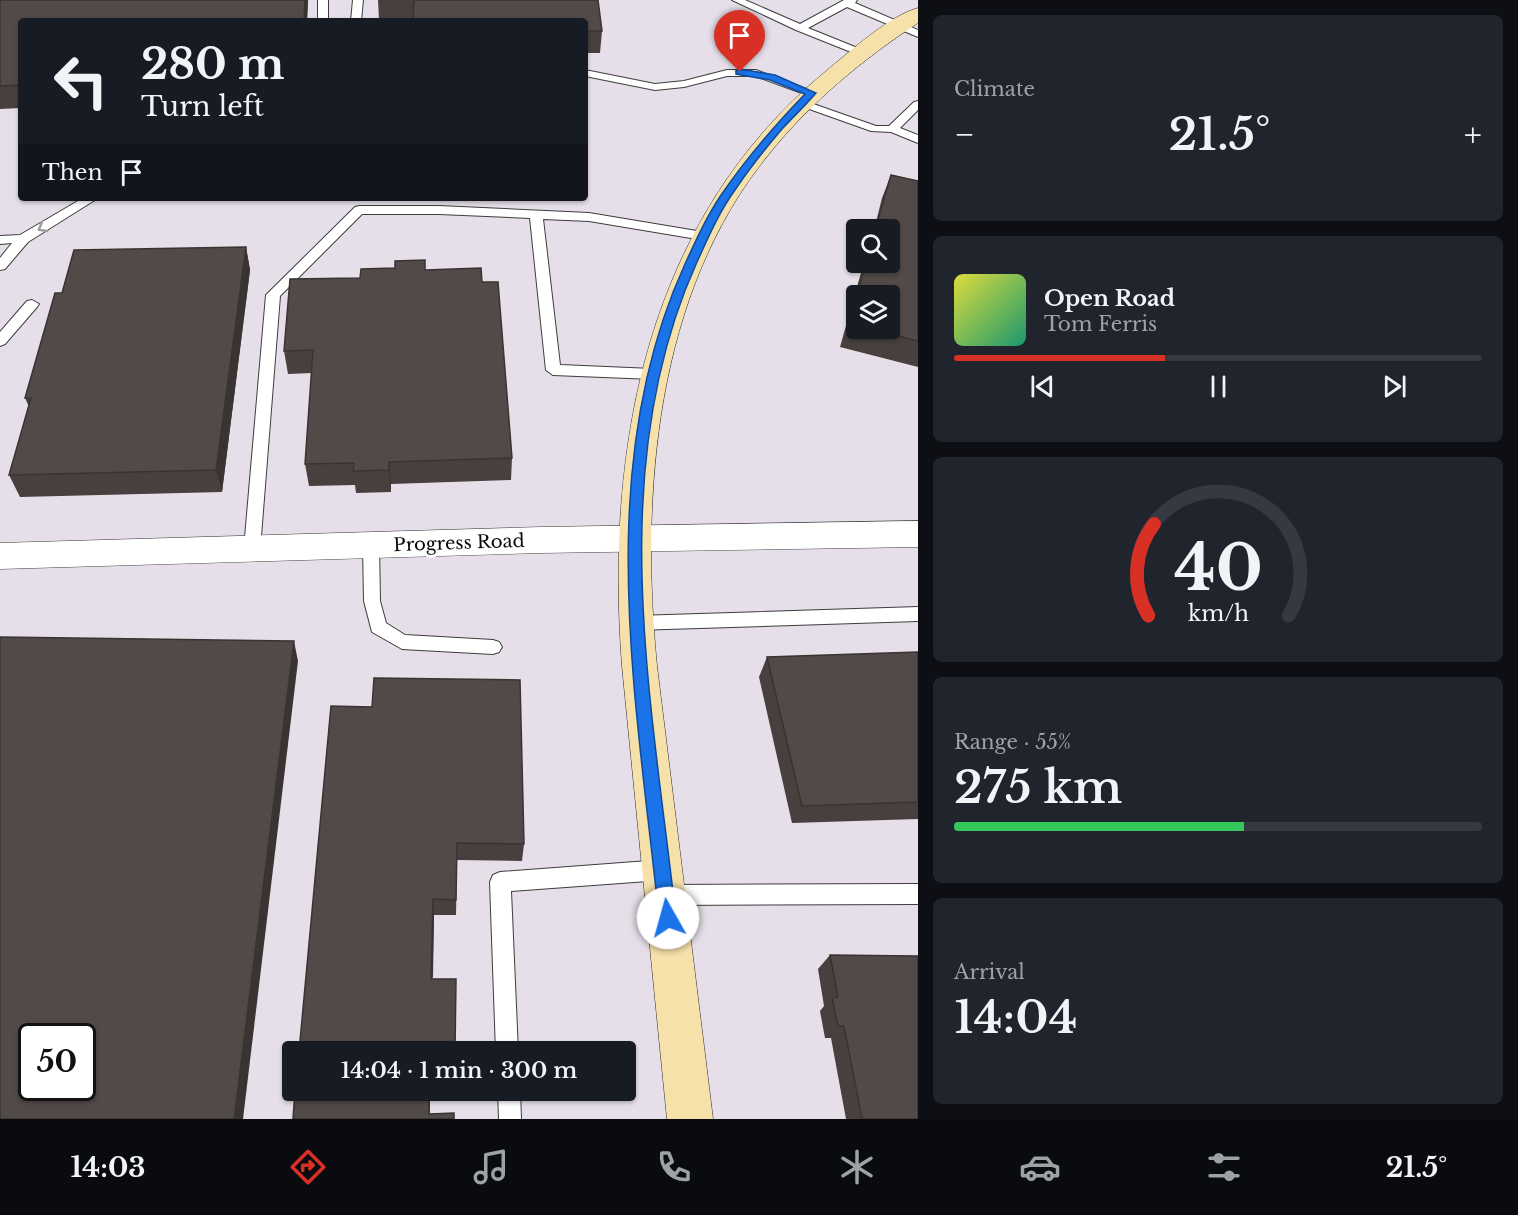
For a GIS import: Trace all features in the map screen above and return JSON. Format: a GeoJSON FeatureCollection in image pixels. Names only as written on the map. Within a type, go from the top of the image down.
{"type":"FeatureCollection","features":[{"type":"Feature","properties":{"kind":"main road"},"geometry":{"type":"LineString","coordinates":[[690,1119],[635,622],[634,539],[641,446],[653,374],[680,287],[703,236],[729,190],[779,127],[807,98],[861,53],[911,25]]}},
{"type":"Feature","properties":{"kind":"street","name":"Progress Road"},"geometry":{"type":"LineString","coordinates":[[0,556],[371,545],[918,534]]}},
{"type":"Feature","properties":{"kind":"lane"},"geometry":{"type":"LineString","coordinates":[[322,18],[323,0]]}},
{"type":"Feature","properties":{"kind":"lane"},"geometry":{"type":"LineString","coordinates":[[356,18],[358,0]]}},
{"type":"Feature","properties":{"kind":"lane"},"geometry":{"type":"LineString","coordinates":[[736,0],[861,53]]}},
{"type":"Feature","properties":{"kind":"lane"},"geometry":{"type":"LineString","coordinates":[[800,28],[849,1],[911,25]]}},
{"type":"Feature","properties":{"kind":"lane"},"geometry":{"type":"LineString","coordinates":[[588,74],[655,87],[684,84],[727,73],[756,73],[875,129],[892,129],[918,139]]}},
{"type":"Feature","properties":{"kind":"lane"},"geometry":{"type":"LineString","coordinates":[[892,129],[918,106]]}},
{"type":"Feature","properties":{"kind":"lane"},"geometry":{"type":"LineString","coordinates":[[0,266],[23,239],[87,201]]}},
{"type":"Feature","properties":{"kind":"lane"},"geometry":{"type":"LineString","coordinates":[[252,549],[273,295],[359,210],[439,210],[589,217],[703,236]]}},
{"type":"Feature","properties":{"kind":"lane"},"geometry":{"type":"LineString","coordinates":[[536,214],[553,370],[653,374]]}},
{"type":"Feature","properties":{"kind":"lane"},"geometry":{"type":"LineString","coordinates":[[0,240],[23,239]]}},
{"type":"Feature","properties":{"kind":"lane"},"geometry":{"type":"LineString","coordinates":[[0,342],[32,304]]}},
{"type":"Feature","properties":{"kind":"lane"},"geometry":{"type":"LineString","coordinates":[[371,545],[372,600],[378,627],[402,642],[493,647]]}},
{"type":"Feature","properties":{"kind":"lane"},"geometry":{"type":"LineString","coordinates":[[635,622],[918,614]]}},
{"type":"Feature","properties":{"kind":"lane"},"geometry":{"type":"LineString","coordinates":[[507,1041],[500,882],[664,883],[918,894]]}},
{"type":"Feature","properties":{"kind":"lane"},"geometry":{"type":"LineString","coordinates":[[509,1101],[510,1119]]}},
{"type":"Feature","properties":{"kind":"shaded area"},"geometry":{"type":"Polygon","coordinates":[[[0,0],[918,0],[918,1119],[0,1119],[0,0]]]}},
{"type":"Feature","properties":{"kind":"building"},"geometry":{"type":"Polygon","coordinates":[[[0,0],[305,0],[304,18],[18,18],[18,85],[0,86],[0,0]]]}},
{"type":"Feature","properties":{"kind":"building"},"geometry":{"type":"Polygon","coordinates":[[[414,0],[598,0],[602,31],[588,31],[588,18],[413,18],[414,0]]]}},
{"type":"Feature","properties":{"kind":"building"},"geometry":{"type":"Polygon","coordinates":[[[891,175],[918,181],[918,341],[900,336],[900,285],[860,285],[863,273],[900,273],[900,219],[878,219],[891,175]]]}},
{"type":"Feature","properties":{"kind":"building"},"geometry":{"type":"Polygon","coordinates":[[[246,247],[216,470],[9,475],[31,398],[25,398],[55,293],[62,293],[74,250],[246,247]]]}},
{"type":"Feature","properties":{"kind":"building"},"geometry":{"type":"Polygon","coordinates":[[[425,260],[425,270],[481,268],[482,282],[498,282],[512,458],[389,462],[389,470],[353,471],[354,463],[305,464],[313,350],[284,351],[290,279],[360,278],[361,269],[395,268],[395,261],[425,260]]]}},
{"type":"Feature","properties":{"kind":"building"},"geometry":{"type":"Polygon","coordinates":[[[0,637],[294,641],[234,1119],[0,1119],[0,637]]]}},
{"type":"Feature","properties":{"kind":"building"},"geometry":{"type":"Polygon","coordinates":[[[918,652],[918,802],[802,806],[767,657],[918,652]]]}},
{"type":"Feature","properties":{"kind":"building"},"geometry":{"type":"Polygon","coordinates":[[[374,678],[520,680],[524,844],[457,843],[456,900],[433,899],[431,979],[456,979],[455,1041],[300,1041],[331,706],[372,707],[374,678]]]}},
{"type":"Feature","properties":{"kind":"building"},"geometry":{"type":"Polygon","coordinates":[[[830,955],[918,956],[918,1119],[862,1119],[844,1026],[838,1026],[832,998],[838,997],[830,955]]]}},
{"type":"Feature","properties":{"kind":"building"},"geometry":{"type":"Polygon","coordinates":[[[294,1101],[429,1101],[429,1114],[454,1113],[454,1119],[293,1119],[294,1101]]]}},
{"type":"Feature","properties":{"kind":"route"},"geometry":{"type":"LineString","coordinates":[[668,918],[635,622],[634,539],[641,446],[652,380],[680,287],[703,236],[729,190],[779,127],[811,93],[772,77],[740,72]]}}]}
